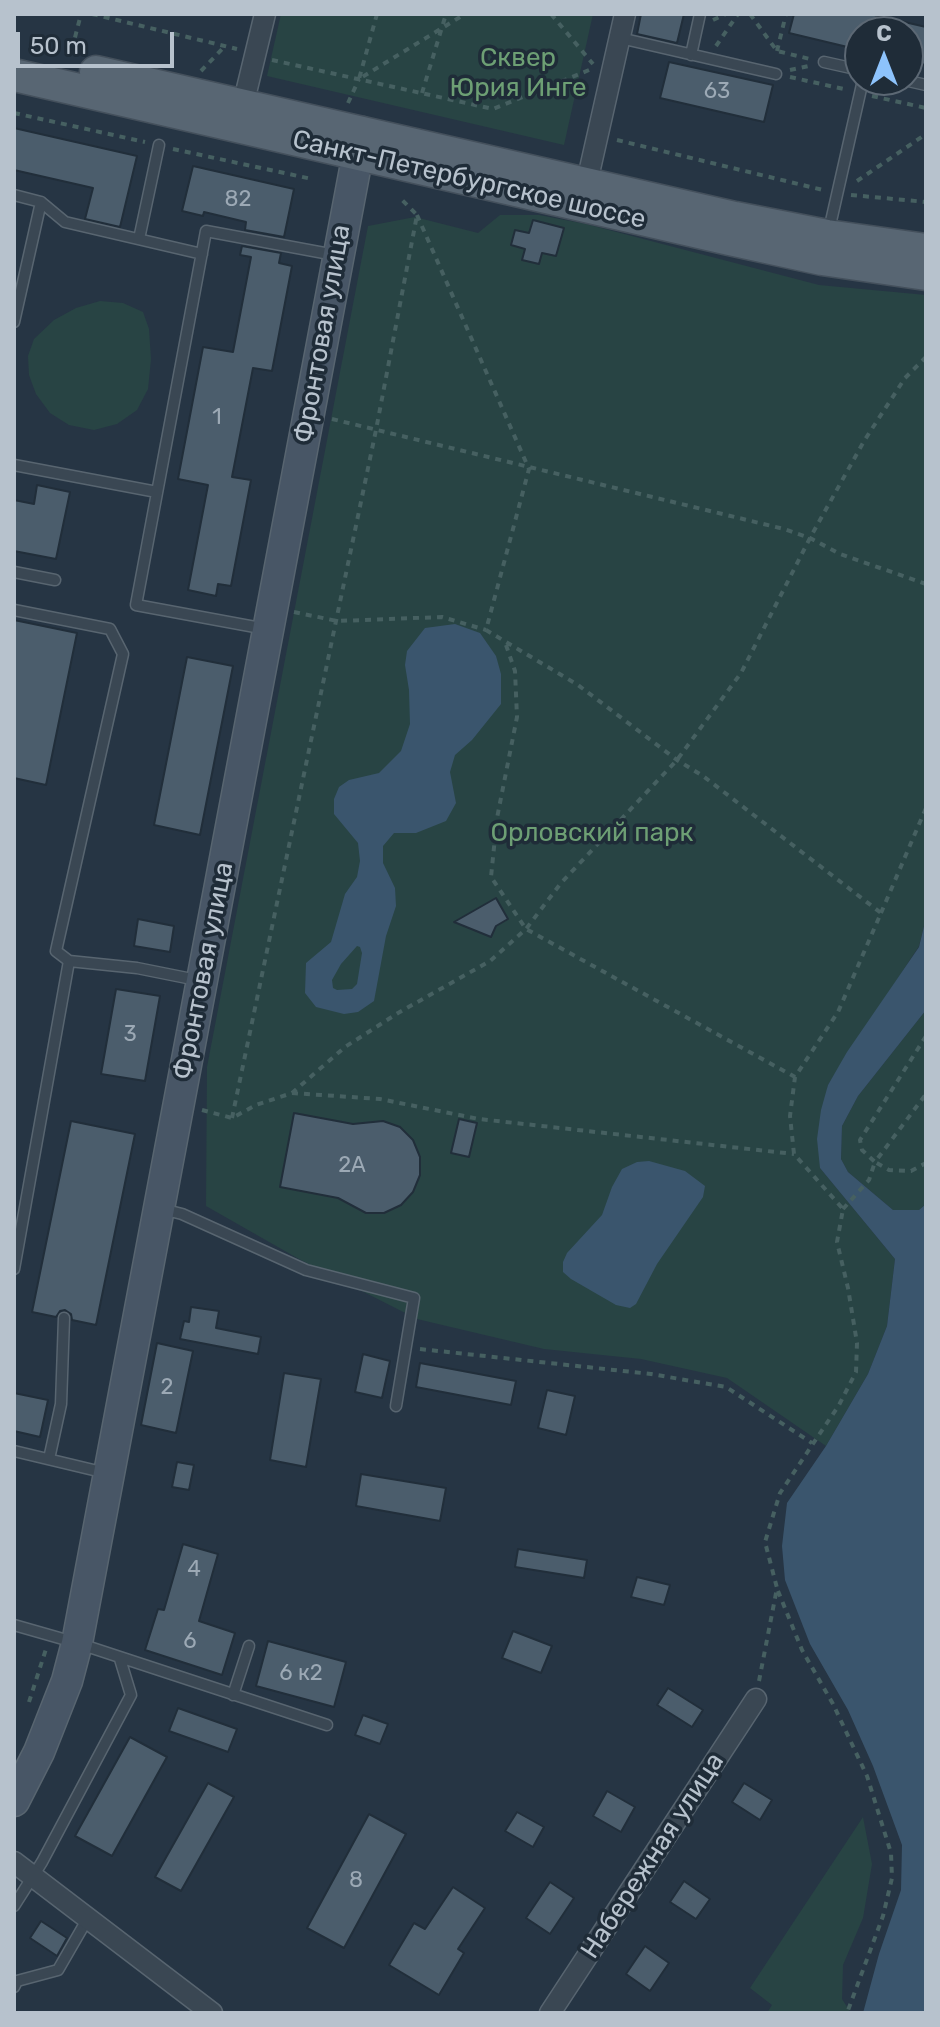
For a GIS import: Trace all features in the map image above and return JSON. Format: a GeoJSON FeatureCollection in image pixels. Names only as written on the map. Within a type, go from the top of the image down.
{"type":"FeatureCollection","features":[{"type":"Feature","properties":{"kind":"main road","name":"Санкт-Петербургское шоссе"},"geometry":{"type":"LineString","coordinates":[[14,53],[355,132],[584,194],[735,218],[825,248],[926,274]]}},
{"type":"Feature","properties":{"kind":"main road","name":"Санкт-Петербургское шоссе"},"geometry":{"type":"LineString","coordinates":[[14,75],[355,132]]}},
{"type":"Feature","properties":{"kind":"main road","name":"Фронтовая улица"},"geometry":{"type":"LineString","coordinates":[[14,1801],[39,1752],[67,1681],[64,1639],[108,1473],[203,982],[337,256],[355,132]]}},
{"type":"Feature","properties":{"kind":"main road","name":"Санкт-Петербургское шоссе"},"geometry":{"type":"LineString","coordinates":[[825,248],[926,250]]}},
{"type":"Feature","properties":{"kind":"street"},"geometry":{"type":"LineString","coordinates":[[243,105],[265,14]]}},
{"type":"Feature","properties":{"kind":"street"},"geometry":{"type":"LineString","coordinates":[[584,194],[625,14]]}},
{"type":"Feature","properties":{"kind":"street","name":"Набережная улица"},"geometry":{"type":"LineString","coordinates":[[550,2013],[756,1699]]}},
{"type":"Feature","properties":{"kind":"street"},"geometry":{"type":"LineString","coordinates":[[14,1862],[212,2013]]}},
{"type":"Feature","properties":{"kind":"lane"},"geometry":{"type":"LineString","coordinates":[[691,55],[700,14]]}},
{"type":"Feature","properties":{"kind":"lane"},"geometry":{"type":"LineString","coordinates":[[620,38],[776,74]]}},
{"type":"Feature","properties":{"kind":"lane"},"geometry":{"type":"LineString","coordinates":[[824,62],[844,66]]}},
{"type":"Feature","properties":{"kind":"lane"},"geometry":{"type":"LineString","coordinates":[[825,248],[859,96]]}},
{"type":"Feature","properties":{"kind":"lane"},"geometry":{"type":"LineString","coordinates":[[139,239],[159,145]]}},
{"type":"Feature","properties":{"kind":"lane"},"geometry":{"type":"LineString","coordinates":[[14,195],[41,202],[65,222],[202,254]]}},
{"type":"Feature","properties":{"kind":"lane"},"geometry":{"type":"LineString","coordinates":[[14,322],[41,202]]}},
{"type":"Feature","properties":{"kind":"lane"},"geometry":{"type":"LineString","coordinates":[[270,618],[136,605],[206,231],[337,256]]}},
{"type":"Feature","properties":{"kind":"lane"},"geometry":{"type":"LineString","coordinates":[[14,465],[157,492]]}},
{"type":"Feature","properties":{"kind":"lane"},"geometry":{"type":"LineString","coordinates":[[14,572],[55,580]]}},
{"type":"Feature","properties":{"kind":"lane"},"geometry":{"type":"LineString","coordinates":[[14,610],[110,629],[123,654],[56,951],[69,961],[137,968],[203,982]]}},
{"type":"Feature","properties":{"kind":"lane"},"geometry":{"type":"LineString","coordinates":[[14,1269],[69,961]]}},
{"type":"Feature","properties":{"kind":"lane"},"geometry":{"type":"LineString","coordinates":[[159,1208],[176,1212],[306,1270],[414,1298],[396,1406]]}},
{"type":"Feature","properties":{"kind":"lane"},"geometry":{"type":"LineString","coordinates":[[49,1459],[61,1404],[64,1318]]}},
{"type":"Feature","properties":{"kind":"lane"},"geometry":{"type":"LineString","coordinates":[[14,1451],[108,1473]]}},
{"type":"Feature","properties":{"kind":"lane"},"geometry":{"type":"LineString","coordinates":[[14,1625],[327,1725]]}},
{"type":"Feature","properties":{"kind":"lane"},"geometry":{"type":"LineString","coordinates":[[233,1695],[249,1646]]}},
{"type":"Feature","properties":{"kind":"lane"},"geometry":{"type":"LineString","coordinates":[[14,1906],[131,1695],[120,1659]]}},
{"type":"Feature","properties":{"kind":"lane"},"geometry":{"type":"LineString","coordinates":[[14,1987],[17,1981],[58,1970],[88,1918]]}},
{"type":"Feature","properties":{"kind":"path"},"geometry":{"type":"LineString","coordinates":[[72,49],[81,14]]}},
{"type":"Feature","properties":{"kind":"path"},"geometry":{"type":"LineString","coordinates":[[92,14],[226,45],[255,56],[493,109],[596,67],[551,14]]}},
{"type":"Feature","properties":{"kind":"path"},"geometry":{"type":"LineString","coordinates":[[355,132],[359,79],[377,14]]}},
{"type":"Feature","properties":{"kind":"path"},"geometry":{"type":"LineString","coordinates":[[422,93],[446,14]]}},
{"type":"Feature","properties":{"kind":"path"},"geometry":{"type":"LineString","coordinates":[[359,79],[465,14]]}},
{"type":"Feature","properties":{"kind":"path"},"geometry":{"type":"LineString","coordinates":[[708,58],[738,14]]}},
{"type":"Feature","properties":{"kind":"path"},"geometry":{"type":"LineString","coordinates":[[750,14],[777,51],[824,62]]}},
{"type":"Feature","properties":{"kind":"path"},"geometry":{"type":"LineString","coordinates":[[777,51],[786,14]]}},
{"type":"Feature","properties":{"kind":"path"},"geometry":{"type":"LineString","coordinates":[[203,69],[226,45]]}},
{"type":"Feature","properties":{"kind":"path"},"geometry":{"type":"LineString","coordinates":[[776,74],[824,62]]}},
{"type":"Feature","properties":{"kind":"path"},"geometry":{"type":"LineString","coordinates":[[838,193],[926,134]]}},
{"type":"Feature","properties":{"kind":"path"},"geometry":{"type":"LineString","coordinates":[[611,138],[838,193],[926,202]]}},
{"type":"Feature","properties":{"kind":"path"},"geometry":{"type":"LineString","coordinates":[[400,198],[417,215],[529,469],[486,630]]}},
{"type":"Feature","properties":{"kind":"path"},"geometry":{"type":"LineString","coordinates":[[232,1118],[337,621],[417,215]]}},
{"type":"Feature","properties":{"kind":"path"},"geometry":{"type":"LineString","coordinates":[[292,1093],[345,1047],[490,961],[526,929],[561,883],[677,760],[741,673],[864,441],[905,378],[926,357]]}},
{"type":"Feature","properties":{"kind":"path"},"geometry":{"type":"LineString","coordinates":[[308,413],[810,538],[840,554],[926,584]]}},
{"type":"Feature","properties":{"kind":"path"},"geometry":{"type":"LineString","coordinates":[[270,618],[337,621],[442,617],[486,630],[578,685],[703,776],[881,913]]}},
{"type":"Feature","properties":{"kind":"path"},"geometry":{"type":"LineString","coordinates":[[505,643],[515,671],[517,717],[497,818],[491,877],[526,929],[795,1077]]}},
{"type":"Feature","properties":{"kind":"path"},"geometry":{"type":"LineString","coordinates":[[843,1209],[794,1154],[790,1116],[795,1077],[838,1012],[926,808]]}},
{"type":"Feature","properties":{"kind":"path"},"geometry":{"type":"LineString","coordinates":[[926,1036],[860,1140],[862,1150],[889,1170],[911,1171],[926,1163]]}},
{"type":"Feature","properties":{"kind":"path"},"geometry":{"type":"LineString","coordinates":[[179,1105],[232,1118],[256,1105],[292,1093],[380,1099],[479,1119],[794,1154]]}},
{"type":"Feature","properties":{"kind":"path"},"geometry":{"type":"LineString","coordinates":[[847,2013],[883,1916],[892,1878],[891,1853],[867,1776],[833,1704],[802,1650],[777,1588],[765,1542],[780,1493],[839,1405],[856,1372],[857,1343],[851,1301],[837,1242],[843,1209],[869,1180],[875,1162],[926,1094]]}},
{"type":"Feature","properties":{"kind":"path"},"geometry":{"type":"LineString","coordinates":[[406,1347],[651,1374],[726,1387],[812,1443]]}},
{"type":"Feature","properties":{"kind":"path"},"geometry":{"type":"LineString","coordinates":[[756,1699],[777,1588]]}},
{"type":"Feature","properties":{"kind":"path"},"geometry":{"type":"LineString","coordinates":[[27,1710],[64,1639]]}},
{"type":"Feature","properties":{"kind":"green space","name":"Сквер Юрия Инге"},"geometry":{"type":"Polygon","coordinates":[[[281,14],[593,14],[564,145],[267,76],[281,14]]]}},
{"type":"Feature","properties":{"kind":"green space","name":"Орловский парк"},"geometry":{"type":"Polygon","coordinates":[[[500,215],[539,215],[586,224],[819,285],[926,295],[926,918],[919,946],[828,1085],[820,1168],[895,1259],[887,1326],[868,1374],[826,1446],[727,1378],[641,1359],[544,1349],[417,1319],[299,1259],[206,1206],[207,1067],[368,226],[415,217],[478,233],[500,215]]]}},
{"type":"Feature","properties":{"kind":"green space"},"geometry":{"type":"Polygon","coordinates":[[[100,301],[123,303],[143,312],[149,329],[151,359],[148,389],[137,410],[117,424],[94,430],[69,425],[50,413],[36,394],[29,375],[28,356],[34,339],[54,320],[76,308],[100,301]]]}},
{"type":"Feature","properties":{"kind":"green space"},"geometry":{"type":"Polygon","coordinates":[[[926,1010],[926,1204],[919,1210],[893,1210],[848,1172],[841,1159],[842,1126],[858,1096],[926,1010]]]}},
{"type":"Feature","properties":{"kind":"green space"},"geometry":{"type":"Polygon","coordinates":[[[863,1817],[872,1864],[863,1918],[843,1965],[842,1999],[851,2013],[767,2013],[772,2005],[750,1988],[863,1817]]]}},
{"type":"Feature","properties":{"kind":"water"},"geometry":{"type":"Polygon","coordinates":[[[455,624],[480,633],[496,656],[501,674],[501,704],[472,740],[455,755],[450,772],[456,803],[446,821],[416,833],[394,833],[383,846],[383,863],[395,888],[396,906],[386,936],[374,1001],[358,1012],[344,1014],[316,1007],[305,993],[306,963],[331,942],[345,894],[357,877],[360,861],[358,843],[334,814],[334,799],[339,787],[349,780],[379,773],[401,751],[410,724],[405,665],[407,651],[425,628],[455,624]],[[357,946],[341,964],[332,980],[333,988],[352,989],[357,984],[362,953],[357,946]]]}},
{"type":"Feature","properties":{"kind":"water"},"geometry":{"type":"Polygon","coordinates":[[[926,918],[926,1010],[858,1096],[842,1126],[841,1159],[848,1172],[893,1210],[919,1210],[926,1204],[926,2013],[863,2013],[901,1890],[902,1845],[873,1766],[848,1710],[810,1644],[785,1580],[782,1546],[787,1503],[826,1446],[868,1374],[887,1326],[895,1259],[820,1168],[817,1139],[821,1110],[828,1085],[847,1052],[919,947],[926,918]]]}},
{"type":"Feature","properties":{"kind":"water"},"geometry":{"type":"Polygon","coordinates":[[[649,1161],[685,1171],[705,1186],[703,1197],[657,1264],[636,1304],[630,1308],[616,1305],[571,1279],[563,1272],[563,1262],[567,1253],[602,1215],[622,1169],[637,1162],[649,1161]]]}},
{"type":"Feature","properties":{"kind":"building"},"geometry":{"type":"Polygon","coordinates":[[[641,14],[684,14],[677,43],[637,34],[641,14]]]}},
{"type":"Feature","properties":{"kind":"building"},"geometry":{"type":"Polygon","coordinates":[[[794,14],[879,16],[844,16],[844,46],[789,33],[794,14]]]}},
{"type":"Feature","properties":{"kind":"building"},"geometry":{"type":"Polygon","coordinates":[[[924,27],[926,27],[924,65],[924,27]]]}},
{"type":"Feature","properties":{"kind":"building"},"geometry":{"type":"Polygon","coordinates":[[[669,62],[773,85],[764,122],[660,98],[669,62]]]}},
{"type":"Feature","properties":{"kind":"building"},"geometry":{"type":"Polygon","coordinates":[[[14,128],[137,156],[120,227],[85,219],[93,188],[14,170],[14,128]]]}},
{"type":"Feature","properties":{"kind":"building"},"geometry":{"type":"Polygon","coordinates":[[[193,166],[294,189],[284,237],[245,230],[246,222],[204,212],[203,216],[182,211],[193,166]]]}},
{"type":"Feature","properties":{"kind":"building"},"geometry":{"type":"Polygon","coordinates":[[[533,220],[564,228],[556,256],[542,253],[539,264],[522,260],[525,249],[511,245],[515,230],[529,233],[533,220]]]}},
{"type":"Feature","properties":{"kind":"building"},"geometry":{"type":"Polygon","coordinates":[[[242,246],[281,253],[279,263],[292,266],[272,371],[253,368],[232,477],[251,480],[231,586],[218,584],[216,596],[188,590],[208,485],[178,479],[203,347],[233,352],[251,257],[240,255],[242,246]]]}},
{"type":"Feature","properties":{"kind":"building"},"geometry":{"type":"Polygon","coordinates":[[[37,485],[70,492],[56,559],[14,551],[14,500],[34,504],[37,485]]]}},
{"type":"Feature","properties":{"kind":"building"},"geometry":{"type":"Polygon","coordinates":[[[14,620],[77,633],[46,785],[14,778],[14,620]]]}},
{"type":"Feature","properties":{"kind":"building"},"geometry":{"type":"Polygon","coordinates":[[[187,657],[233,666],[200,835],[154,825],[187,657]]]}},
{"type":"Feature","properties":{"kind":"building"},"geometry":{"type":"Polygon","coordinates":[[[496,898],[508,919],[496,926],[491,937],[454,922],[496,898]]]}},
{"type":"Feature","properties":{"kind":"building"},"geometry":{"type":"Polygon","coordinates":[[[138,919],[174,926],[170,952],[134,946],[138,919]]]}},
{"type":"Feature","properties":{"kind":"building"},"geometry":{"type":"Polygon","coordinates":[[[116,989],[160,996],[145,1081],[101,1074],[116,989]]]}},
{"type":"Feature","properties":{"kind":"building"},"geometry":{"type":"Polygon","coordinates":[[[294,1113],[353,1124],[383,1121],[400,1127],[413,1140],[420,1157],[420,1175],[413,1192],[401,1205],[384,1213],[366,1213],[338,1198],[280,1187],[294,1113]]]}},
{"type":"Feature","properties":{"kind":"building"},"geometry":{"type":"Polygon","coordinates":[[[459,1119],[477,1123],[469,1157],[451,1153],[459,1119]]]}},
{"type":"Feature","properties":{"kind":"building"},"geometry":{"type":"Polygon","coordinates":[[[71,1121],[135,1134],[96,1325],[72,1320],[71,1314],[65,1310],[56,1317],[32,1312],[71,1121]]]}},
{"type":"Feature","properties":{"kind":"building"},"geometry":{"type":"Polygon","coordinates":[[[191,1307],[219,1311],[216,1328],[261,1337],[258,1354],[180,1339],[184,1321],[189,1322],[191,1307]]]}},
{"type":"Feature","properties":{"kind":"building"},"geometry":{"type":"Polygon","coordinates":[[[157,1343],[193,1351],[176,1433],[141,1425],[157,1343]]]}},
{"type":"Feature","properties":{"kind":"building"},"geometry":{"type":"Polygon","coordinates":[[[363,1354],[390,1361],[382,1398],[355,1392],[363,1354]]]}},
{"type":"Feature","properties":{"kind":"building"},"geometry":{"type":"Polygon","coordinates":[[[420,1363],[516,1381],[511,1405],[416,1387],[420,1363]]]}},
{"type":"Feature","properties":{"kind":"building"},"geometry":{"type":"Polygon","coordinates":[[[284,1373],[321,1379],[306,1467],[270,1460],[284,1373]]]}},
{"type":"Feature","properties":{"kind":"building"},"geometry":{"type":"Polygon","coordinates":[[[547,1390],[575,1396],[566,1435],[538,1428],[547,1390]]]}},
{"type":"Feature","properties":{"kind":"building"},"geometry":{"type":"Polygon","coordinates":[[[14,1393],[48,1400],[40,1437],[14,1431],[14,1393]]]}},
{"type":"Feature","properties":{"kind":"building"},"geometry":{"type":"Polygon","coordinates":[[[177,1462],[194,1465],[189,1490],[172,1487],[177,1462]]]}},
{"type":"Feature","properties":{"kind":"building"},"geometry":{"type":"Polygon","coordinates":[[[361,1474],[446,1488],[440,1521],[356,1506],[361,1474]]]}},
{"type":"Feature","properties":{"kind":"building"},"geometry":{"type":"Polygon","coordinates":[[[183,1544],[218,1554],[199,1621],[235,1633],[222,1675],[145,1650],[158,1609],[164,1610],[183,1544]]]}},
{"type":"Feature","properties":{"kind":"building"},"geometry":{"type":"Polygon","coordinates":[[[518,1549],[587,1560],[584,1578],[515,1567],[518,1549]]]}},
{"type":"Feature","properties":{"kind":"building"},"geometry":{"type":"Polygon","coordinates":[[[637,1577],[670,1585],[664,1605],[631,1597],[637,1577]]]}},
{"type":"Feature","properties":{"kind":"building"},"geometry":{"type":"Polygon","coordinates":[[[513,1631],[552,1646],[541,1673],[502,1658],[513,1631]]]}},
{"type":"Feature","properties":{"kind":"building"},"geometry":{"type":"Polygon","coordinates":[[[268,1641],[346,1662],[334,1707],[256,1686],[268,1641]]]}},
{"type":"Feature","properties":{"kind":"building"},"geometry":{"type":"Polygon","coordinates":[[[668,1688],[703,1710],[692,1727],[657,1705],[668,1688]]]}},
{"type":"Feature","properties":{"kind":"building"},"geometry":{"type":"Polygon","coordinates":[[[178,1708],[237,1729],[228,1752],[169,1731],[178,1708]]]}},
{"type":"Feature","properties":{"kind":"building"},"geometry":{"type":"Polygon","coordinates":[[[363,1715],[388,1724],[380,1744],[355,1735],[363,1715]]]}},
{"type":"Feature","properties":{"kind":"building"},"geometry":{"type":"Polygon","coordinates":[[[130,1737],[167,1757],[112,1856],[75,1836],[130,1737]]]}},
{"type":"Feature","properties":{"kind":"building"},"geometry":{"type":"Polygon","coordinates":[[[208,1783],[234,1797],[181,1891],[155,1877],[208,1783]]]}},
{"type":"Feature","properties":{"kind":"building"},"geometry":{"type":"Polygon","coordinates":[[[744,1783],[772,1800],[760,1820],[732,1802],[744,1783]]]}},
{"type":"Feature","properties":{"kind":"building"},"geometry":{"type":"Polygon","coordinates":[[[607,1791],[635,1807],[621,1832],[593,1816],[607,1791]]]}},
{"type":"Feature","properties":{"kind":"building"},"geometry":{"type":"Polygon","coordinates":[[[517,1812],[544,1827],[533,1847],[505,1831],[517,1812]]]}},
{"type":"Feature","properties":{"kind":"building"},"geometry":{"type":"Polygon","coordinates":[[[369,1814],[406,1834],[344,1948],[307,1928],[369,1814]]]}},
{"type":"Feature","properties":{"kind":"building"},"geometry":{"type":"Polygon","coordinates":[[[684,1881],[710,1899],[696,1919],[670,1902],[684,1881]]]}},
{"type":"Feature","properties":{"kind":"building"},"geometry":{"type":"Polygon","coordinates":[[[550,1882],[574,1898],[550,1934],[526,1918],[550,1882]]]}},
{"type":"Feature","properties":{"kind":"building"},"geometry":{"type":"Polygon","coordinates":[[[453,1887],[485,1908],[458,1949],[464,1953],[439,1995],[389,1965],[414,1923],[425,1929],[453,1887]]]}},
{"type":"Feature","properties":{"kind":"building"},"geometry":{"type":"Polygon","coordinates":[[[41,1921],[67,1938],[57,1956],[30,1938],[41,1921]]]}},
{"type":"Feature","properties":{"kind":"building"},"geometry":{"type":"Polygon","coordinates":[[[645,1946],[669,1963],[650,1991],[626,1974],[645,1946]]]}}]}
